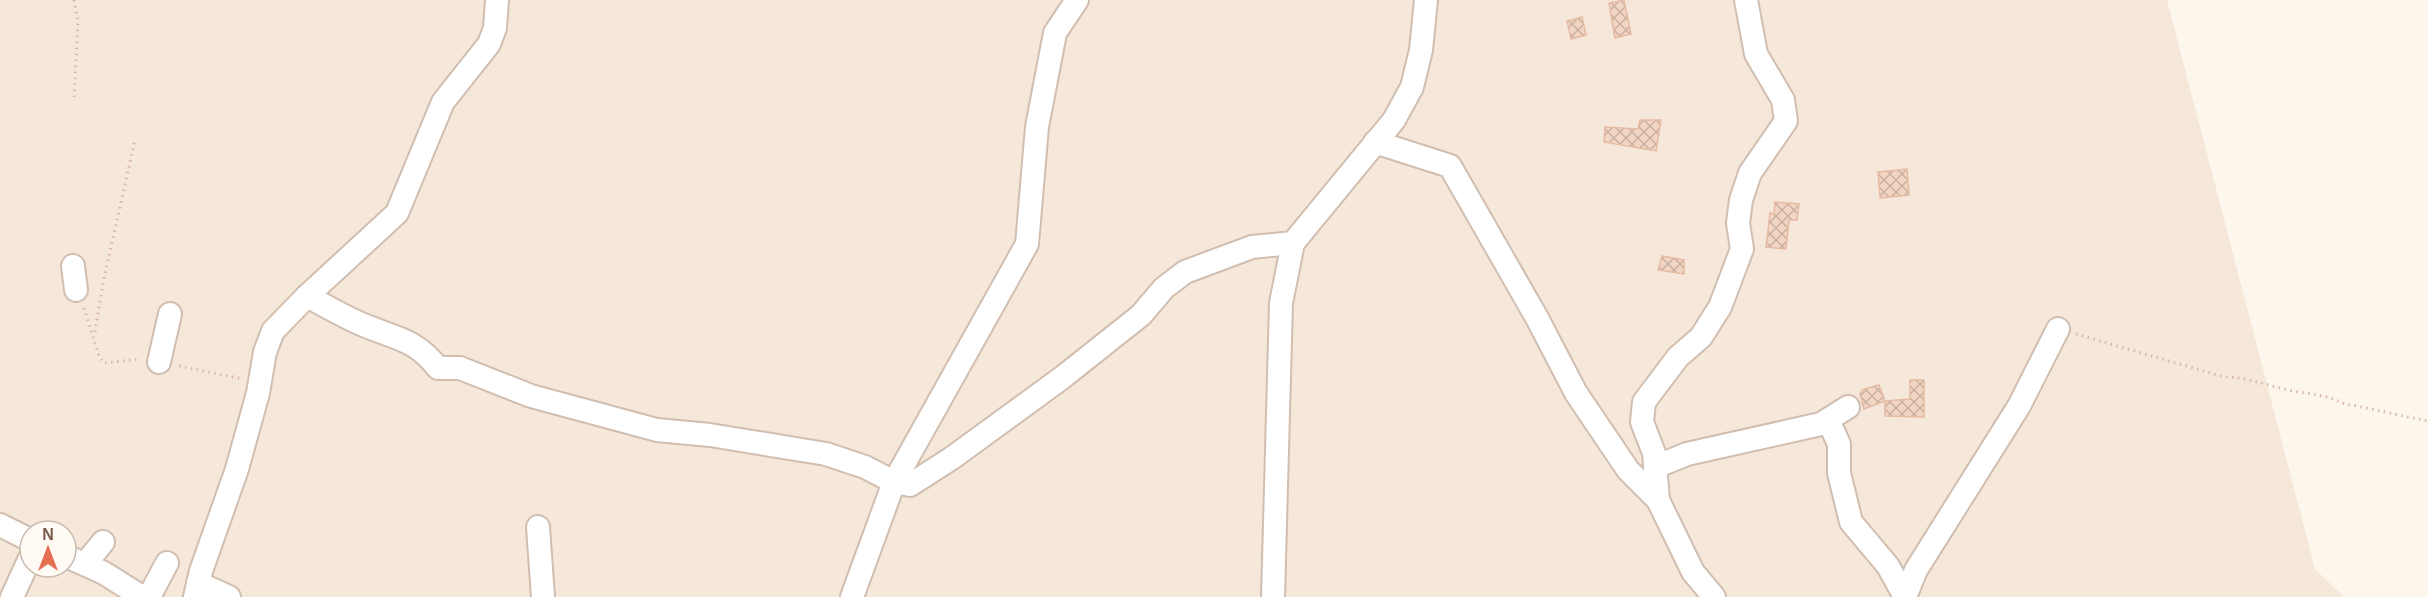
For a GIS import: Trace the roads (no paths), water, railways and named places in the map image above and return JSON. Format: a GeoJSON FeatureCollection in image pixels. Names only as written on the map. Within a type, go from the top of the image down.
{"type":"FeatureCollection","features":[{"type":"Feature","properties":{"kind":"street"},"geometry":{"type":"LineString","coordinates":[[229,597],[197,590],[237,469],[258,393],[265,352],[273,331],[307,296],[397,213],[443,102],[489,44],[495,28],[497,0]]}},
{"type":"Feature","properties":{"kind":"street"},"geometry":{"type":"LineString","coordinates":[[852,597],[894,482],[1027,244],[1037,127],[1055,33],[1077,0]]}},
{"type":"Feature","properties":{"kind":"street"},"geometry":{"type":"LineString","coordinates":[[1273,597],[1281,303],[1293,243],[1394,120],[1412,87],[1421,50],[1426,0]]}},
{"type":"Feature","properties":{"kind":"street"},"geometry":{"type":"LineString","coordinates":[[1658,500],[1654,453],[1642,422],[1644,402],[1678,357],[1701,337],[1720,307],[1742,249],[1738,223],[1741,200],[1750,173],[1786,121],[1783,100],[1756,54],[1746,0]]}},
{"type":"Feature","properties":{"kind":"street"},"geometry":{"type":"LineString","coordinates":[[1375,142],[1450,166],[1537,318],[1576,393],[1628,471],[1658,500],[1693,572],[1714,597]]}},
{"type":"Feature","properties":{"kind":"street"},"geometry":{"type":"LineString","coordinates":[[307,296],[364,326],[409,340],[426,352],[438,368],[460,368],[531,396],[657,430],[710,435],[826,454],[865,466],[894,482],[910,485],[952,458],[1063,377],[1141,315],[1164,288],[1185,272],[1252,247],[1293,243]]}},
{"type":"Feature","properties":{"kind":"street"},"geometry":{"type":"LineString","coordinates":[[73,266],[76,290]]}},
{"type":"Feature","properties":{"kind":"street"},"geometry":{"type":"LineString","coordinates":[[159,362],[170,314]]}},
{"type":"Feature","properties":{"kind":"street"},"geometry":{"type":"LineString","coordinates":[[1905,597],[1916,570],[2019,406],[2058,329]]}},
{"type":"Feature","properties":{"kind":"street"},"geometry":{"type":"LineString","coordinates":[[1655,467],[1687,454],[1821,424],[1848,407]]}},
{"type":"Feature","properties":{"kind":"street"},"geometry":{"type":"LineString","coordinates":[[1828,420],[1839,444],[1839,473],[1851,522],[1888,566],[1905,597]]}},
{"type":"Feature","properties":{"kind":"street"},"geometry":{"type":"LineString","coordinates":[[0,525],[18,534]]}},
{"type":"Feature","properties":{"kind":"street"},"geometry":{"type":"LineString","coordinates":[[538,527],[543,597]]}},
{"type":"Feature","properties":{"kind":"street"},"geometry":{"type":"LineString","coordinates":[[78,558],[103,542]]}},
{"type":"Feature","properties":{"kind":"street"},"geometry":{"type":"LineString","coordinates":[[78,562],[142,597]]}},
{"type":"Feature","properties":{"kind":"street"},"geometry":{"type":"LineString","coordinates":[[149,597],[166,563]]}},
{"type":"Feature","properties":{"kind":"street"},"geometry":{"type":"LineString","coordinates":[[12,597],[20,579]]}}]}
